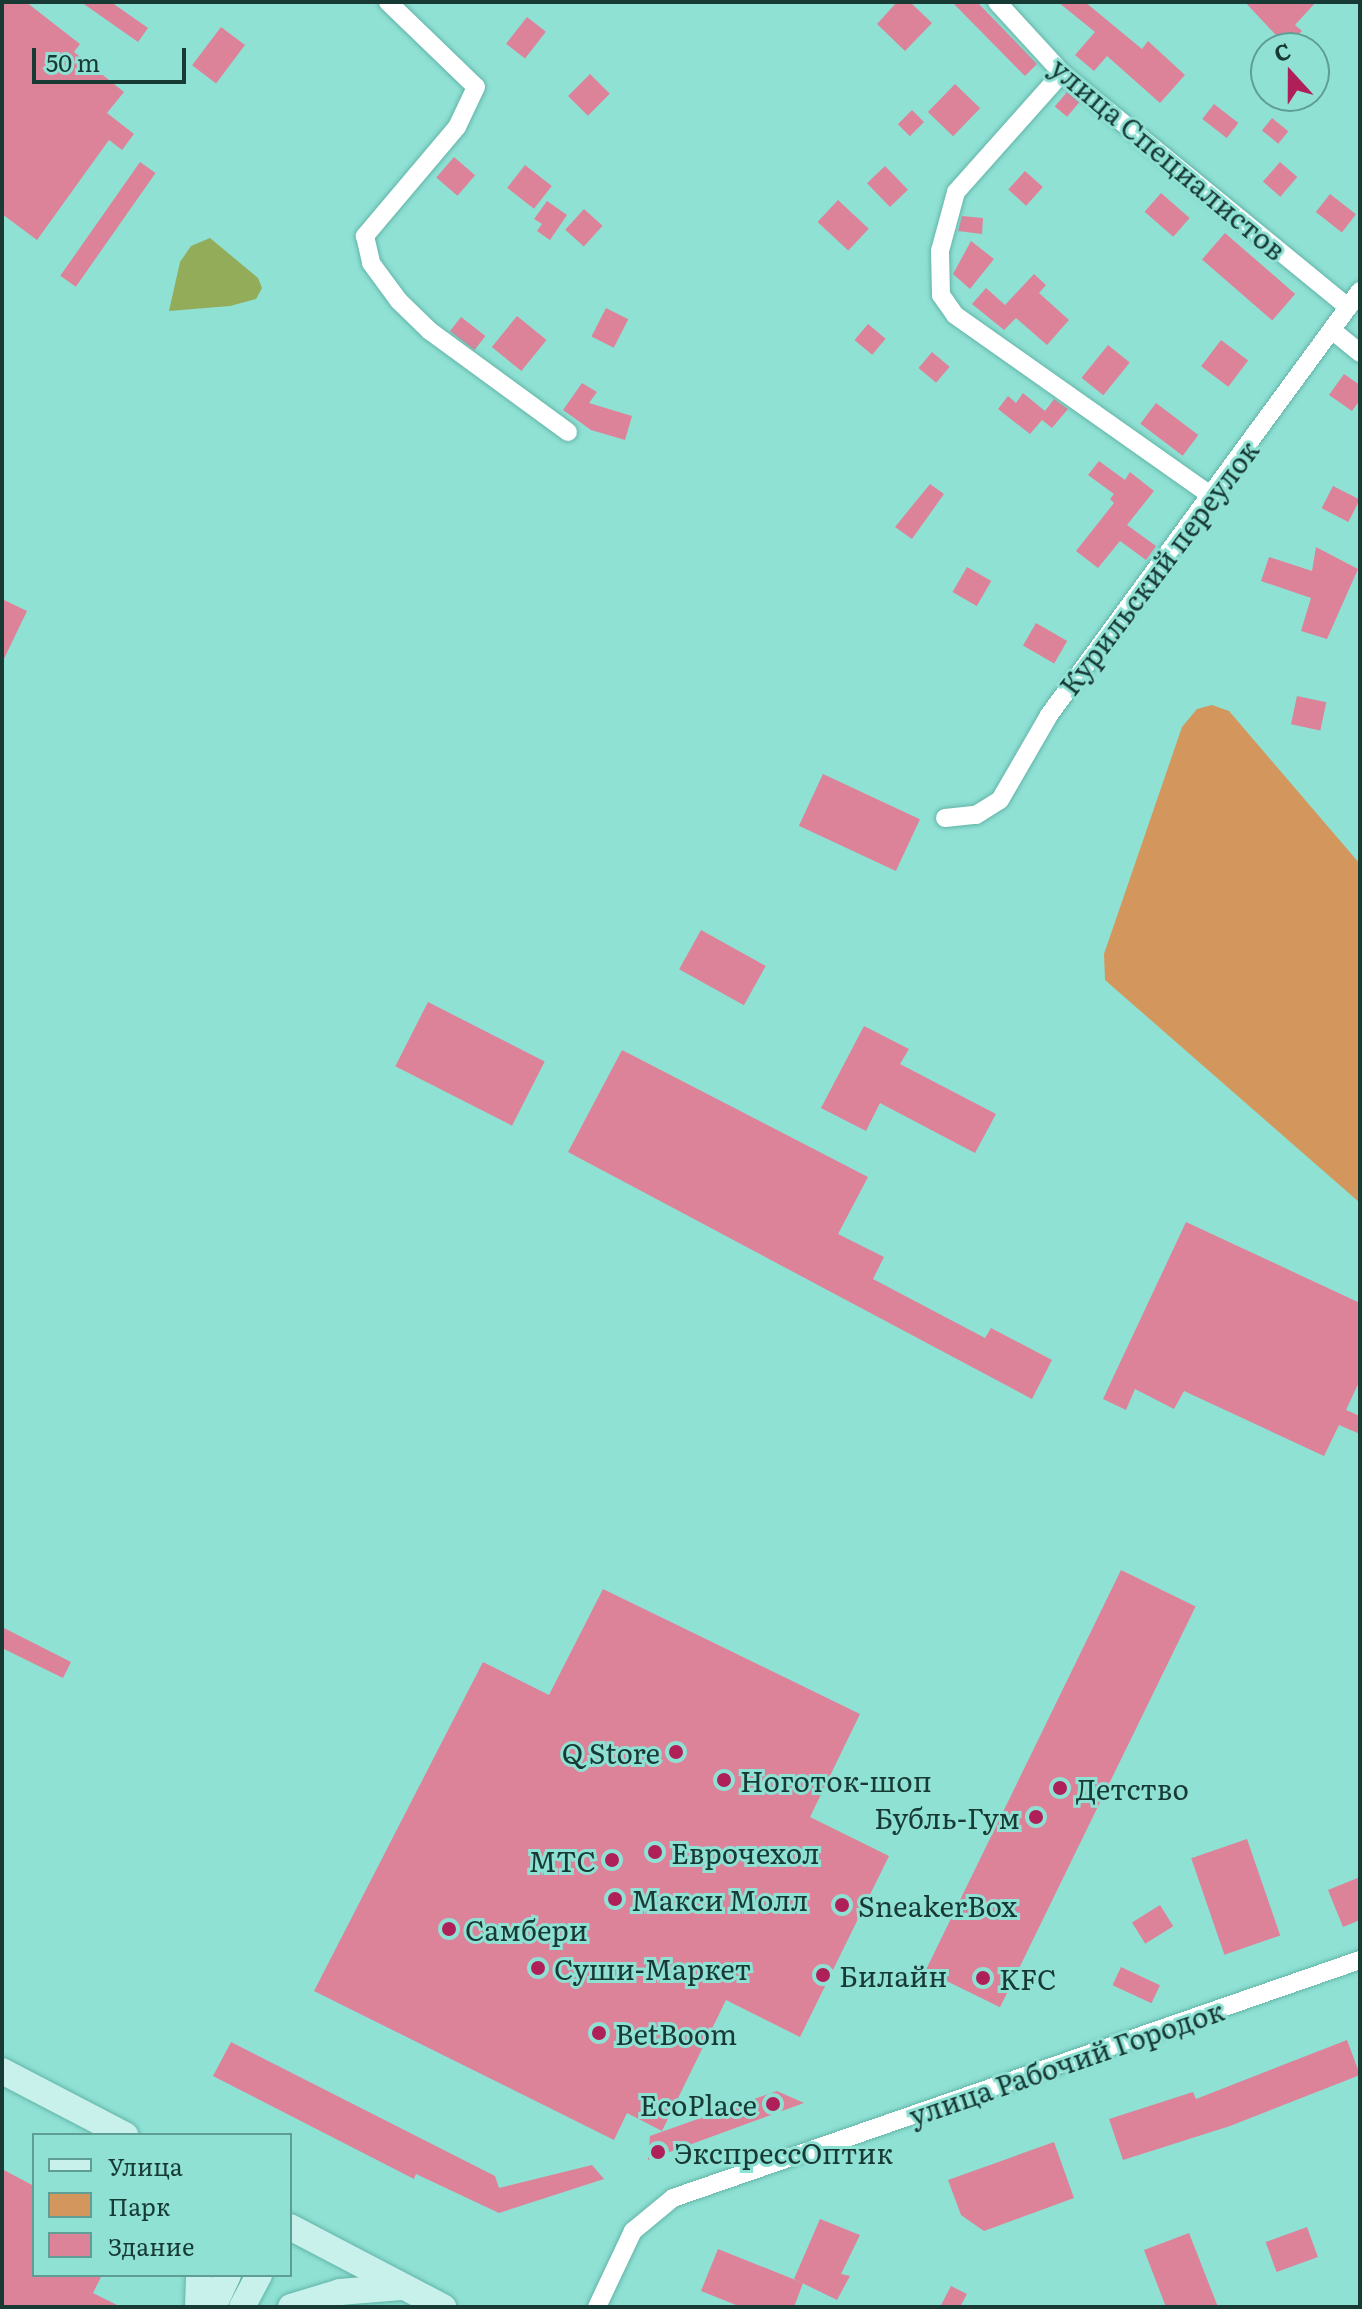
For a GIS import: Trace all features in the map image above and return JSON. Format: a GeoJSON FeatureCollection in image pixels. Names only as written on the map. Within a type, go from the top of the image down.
{"type":"FeatureCollection","features":[{"type":"Feature","properties":{"kind":"main road"},"geometry":{"type":"LineString","coordinates":[[2,2071],[121,2133]]}},
{"type":"Feature","properties":{"kind":"main road"},"geometry":{"type":"LineString","coordinates":[[292,2228],[443,2307]]}},
{"type":"Feature","properties":{"kind":"main road"},"geometry":{"type":"LineString","coordinates":[[198,2307],[199,2277]]}},
{"type":"Feature","properties":{"kind":"main road"},"geometry":{"type":"LineString","coordinates":[[213,2307],[227,2277]]}},
{"type":"Feature","properties":{"kind":"main road"},"geometry":{"type":"LineString","coordinates":[[242,2307],[258,2277]]}},
{"type":"Feature","properties":{"kind":"main road"},"geometry":{"type":"LineString","coordinates":[[291,2307],[340,2292],[401,2287]]}},
{"type":"Feature","properties":{"kind":"street"},"geometry":{"type":"LineString","coordinates":[[388,2],[476,87],[457,127],[365,236],[371,263],[430,331],[568,432]]}},
{"type":"Feature","properties":{"kind":"street","name":"улица Специалистов"},"geometry":{"type":"LineString","coordinates":[[997,2],[1062,73],[1348,307]]}},
{"type":"Feature","properties":{"kind":"street"},"geometry":{"type":"LineString","coordinates":[[1062,73],[956,192],[940,251],[941,295],[955,315],[1209,494]]}},
{"type":"Feature","properties":{"kind":"street","name":"Курильский переулок"},"geometry":{"type":"LineString","coordinates":[[945,818],[976,815],[1000,800],[1049,715],[1360,291]]}},
{"type":"Feature","properties":{"kind":"street"},"geometry":{"type":"LineString","coordinates":[[1333,331],[1360,353]]}},
{"type":"Feature","properties":{"kind":"street","name":"улица Рабочий Городок"},"geometry":{"type":"LineString","coordinates":[[597,2307],[633,2231],[673,2198],[1360,1960]]}},
{"type":"Feature","properties":{"kind":"green space"},"geometry":{"type":"Polygon","coordinates":[[[1212,705],[1229,711],[1360,864],[1359,1202],[1105,980],[1104,954],[1182,727],[1197,709],[1212,705]]]}},
{"type":"Feature","properties":{"kind":"shaded area"},"geometry":{"type":"Polygon","coordinates":[[[210,238],[258,278],[262,288],[256,299],[230,306],[169,311],[180,262],[191,246],[210,238]]]}},
{"type":"Feature","properties":{"kind":"building"},"geometry":{"type":"Polygon","coordinates":[[[2,2],[26,2],[80,44],[74,52],[124,92],[107,113],[134,134],[122,150],[109,140],[37,240],[2,214],[2,2]]]}},
{"type":"Feature","properties":{"kind":"building"},"geometry":{"type":"Polygon","coordinates":[[[81,2],[111,2],[148,28],[138,42],[81,2]]]}},
{"type":"Feature","properties":{"kind":"building"},"geometry":{"type":"Polygon","coordinates":[[[897,2],[910,2],[932,23],[905,51],[877,24],[897,2]]]}},
{"type":"Feature","properties":{"kind":"building"},"geometry":{"type":"Polygon","coordinates":[[[952,2],[977,2],[1037,64],[1025,76],[952,2]]]}},
{"type":"Feature","properties":{"kind":"building"},"geometry":{"type":"Polygon","coordinates":[[[1058,2],[1085,2],[1142,49],[1148,41],[1185,75],[1160,103],[1107,56],[1094,71],[1075,55],[1095,32],[1058,2]]]}},
{"type":"Feature","properties":{"kind":"building"},"geometry":{"type":"Polygon","coordinates":[[[1245,2],[1316,2],[1295,25],[1301,32],[1273,32],[1245,2]]]}},
{"type":"Feature","properties":{"kind":"building"},"geometry":{"type":"Polygon","coordinates":[[[527,17],[546,32],[525,59],[506,44],[527,17]]]}},
{"type":"Feature","properties":{"kind":"building"},"geometry":{"type":"Polygon","coordinates":[[[221,27],[245,45],[216,83],[192,65],[221,27]]]}},
{"type":"Feature","properties":{"kind":"building"},"geometry":{"type":"Polygon","coordinates":[[[590,74],[610,94],[588,116],[568,96],[590,74]]]}},
{"type":"Feature","properties":{"kind":"building"},"geometry":{"type":"Polygon","coordinates":[[[955,84],[980,108],[953,136],[928,112],[955,84]]]}},
{"type":"Feature","properties":{"kind":"building"},"geometry":{"type":"Polygon","coordinates":[[[1067,92],[1079,102],[1067,117],[1055,107],[1067,92]]]}},
{"type":"Feature","properties":{"kind":"building"},"geometry":{"type":"Polygon","coordinates":[[[1214,104],[1238,123],[1227,138],[1202,119],[1214,104]]]}},
{"type":"Feature","properties":{"kind":"building"},"geometry":{"type":"Polygon","coordinates":[[[912,110],[924,122],[910,136],[898,124],[912,110]]]}},
{"type":"Feature","properties":{"kind":"building"},"geometry":{"type":"Polygon","coordinates":[[[1272,118],[1288,131],[1278,144],[1262,130],[1272,118]]]}},
{"type":"Feature","properties":{"kind":"building"},"geometry":{"type":"Polygon","coordinates":[[[454,157],[475,175],[457,196],[436,177],[454,157]]]}},
{"type":"Feature","properties":{"kind":"building"},"geometry":{"type":"Polygon","coordinates":[[[140,162],[156,173],[76,287],[60,276],[140,162]]]}},
{"type":"Feature","properties":{"kind":"building"},"geometry":{"type":"Polygon","coordinates":[[[1280,162],[1297,177],[1280,197],[1263,182],[1280,162]]]}},
{"type":"Feature","properties":{"kind":"building"},"geometry":{"type":"Polygon","coordinates":[[[525,165],[552,186],[534,209],[507,188],[525,165]]]}},
{"type":"Feature","properties":{"kind":"building"},"geometry":{"type":"Polygon","coordinates":[[[885,166],[908,190],[890,207],[867,183],[885,166]]]}},
{"type":"Feature","properties":{"kind":"building"},"geometry":{"type":"Polygon","coordinates":[[[1025,171],[1043,187],[1026,206],[1008,190],[1025,171]]]}},
{"type":"Feature","properties":{"kind":"building"},"geometry":{"type":"Polygon","coordinates":[[[1161,193],[1190,218],[1173,237],[1145,212],[1161,193]]]}},
{"type":"Feature","properties":{"kind":"building"},"geometry":{"type":"Polygon","coordinates":[[[1330,194],[1356,214],[1342,232],[1316,212],[1330,194]]]}},
{"type":"Feature","properties":{"kind":"building"},"geometry":{"type":"Polygon","coordinates":[[[838,200],[869,229],[848,251],[818,222],[838,200]]]}},
{"type":"Feature","properties":{"kind":"building"},"geometry":{"type":"Polygon","coordinates":[[[547,201],[567,215],[550,240],[537,231],[542,224],[534,219],[547,201]]]}},
{"type":"Feature","properties":{"kind":"building"},"geometry":{"type":"Polygon","coordinates":[[[584,209],[603,226],[584,247],[565,230],[584,209]]]}},
{"type":"Feature","properties":{"kind":"building"},"geometry":{"type":"Polygon","coordinates":[[[962,216],[983,218],[982,234],[958,231],[962,216]]]}},
{"type":"Feature","properties":{"kind":"building"},"geometry":{"type":"Polygon","coordinates":[[[1225,233],[1295,294],[1272,320],[1202,259],[1225,233]]]}},
{"type":"Feature","properties":{"kind":"building"},"geometry":{"type":"Polygon","coordinates":[[[971,241],[994,259],[970,289],[953,274],[971,241]]]}},
{"type":"Feature","properties":{"kind":"building"},"geometry":{"type":"Polygon","coordinates":[[[1034,274],[1046,285],[1039,293],[1069,320],[1047,345],[1016,318],[1004,330],[972,304],[986,288],[1005,305],[1034,274]]]}},
{"type":"Feature","properties":{"kind":"building"},"geometry":{"type":"Polygon","coordinates":[[[606,308],[628,319],[614,348],[591,337],[606,308]]]}},
{"type":"Feature","properties":{"kind":"building"},"geometry":{"type":"Polygon","coordinates":[[[517,316],[547,340],[521,371],[492,347],[517,316]]]}},
{"type":"Feature","properties":{"kind":"building"},"geometry":{"type":"Polygon","coordinates":[[[461,317],[485,336],[474,350],[450,331],[461,317]]]}},
{"type":"Feature","properties":{"kind":"building"},"geometry":{"type":"Polygon","coordinates":[[[868,324],[886,339],[872,355],[855,340],[868,324]]]}},
{"type":"Feature","properties":{"kind":"building"},"geometry":{"type":"Polygon","coordinates":[[[1221,340],[1248,360],[1228,387],[1201,366],[1221,340]]]}},
{"type":"Feature","properties":{"kind":"building"},"geometry":{"type":"Polygon","coordinates":[[[1108,345],[1130,363],[1103,395],[1082,378],[1108,345]]]}},
{"type":"Feature","properties":{"kind":"building"},"geometry":{"type":"Polygon","coordinates":[[[932,352],[950,367],[936,383],[919,368],[932,352]]]}},
{"type":"Feature","properties":{"kind":"building"},"geometry":{"type":"Polygon","coordinates":[[[1344,374],[1360,385],[1360,400],[1352,411],[1329,395],[1344,374]]]}},
{"type":"Feature","properties":{"kind":"building"},"geometry":{"type":"Polygon","coordinates":[[[582,383],[597,392],[589,403],[632,416],[625,440],[591,430],[563,410],[582,383]]]}},
{"type":"Feature","properties":{"kind":"building"},"geometry":{"type":"Polygon","coordinates":[[[1023,393],[1045,411],[1054,399],[1068,409],[1052,428],[1042,420],[1030,434],[998,409],[1008,396],[1016,403],[1023,393]]]}},
{"type":"Feature","properties":{"kind":"building"},"geometry":{"type":"Polygon","coordinates":[[[1156,403],[1198,435],[1183,456],[1140,424],[1156,403]]]}},
{"type":"Feature","properties":{"kind":"building"},"geometry":{"type":"Polygon","coordinates":[[[1099,461],[1125,480],[1130,472],[1154,491],[1127,525],[1156,546],[1146,560],[1120,541],[1098,568],[1076,551],[1114,503],[1110,499],[1114,494],[1088,475],[1099,461]]]}},
{"type":"Feature","properties":{"kind":"building"},"geometry":{"type":"Polygon","coordinates":[[[930,484],[944,494],[912,539],[895,527],[930,484]]]}},
{"type":"Feature","properties":{"kind":"building"},"geometry":{"type":"Polygon","coordinates":[[[1333,486],[1360,500],[1348,522],[1322,508],[1333,486]]]}},
{"type":"Feature","properties":{"kind":"building"},"geometry":{"type":"Polygon","coordinates":[[[1316,547],[1358,569],[1327,639],[1301,631],[1311,598],[1261,581],[1269,557],[1312,571],[1316,547]]]}},
{"type":"Feature","properties":{"kind":"building"},"geometry":{"type":"Polygon","coordinates":[[[967,567],[991,581],[977,606],[952,592],[967,567]]]}},
{"type":"Feature","properties":{"kind":"building"},"geometry":{"type":"Polygon","coordinates":[[[2,599],[27,611],[2,663],[2,599]]]}},
{"type":"Feature","properties":{"kind":"building"},"geometry":{"type":"Polygon","coordinates":[[[1036,623],[1067,641],[1054,664],[1023,646],[1036,623]]]}},
{"type":"Feature","properties":{"kind":"building"},"geometry":{"type":"Polygon","coordinates":[[[1297,696],[1326,702],[1320,731],[1291,724],[1297,696]]]}},
{"type":"Feature","properties":{"kind":"building"},"geometry":{"type":"Polygon","coordinates":[[[823,774],[920,819],[896,871],[799,826],[823,774]]]}},
{"type":"Feature","properties":{"kind":"building"},"geometry":{"type":"Polygon","coordinates":[[[701,930],[766,966],[744,1005],[679,969],[701,930]]]}},
{"type":"Feature","properties":{"kind":"building"},"geometry":{"type":"Polygon","coordinates":[[[428,1002],[545,1061],[512,1126],[395,1066],[428,1002]]]}},
{"type":"Feature","properties":{"kind":"building"},"geometry":{"type":"Polygon","coordinates":[[[864,1026],[909,1049],[900,1064],[996,1114],[975,1153],[880,1103],[866,1131],[821,1108],[864,1026]]]}},
{"type":"Feature","properties":{"kind":"building"},"geometry":{"type":"Polygon","coordinates":[[[622,1050],[868,1177],[838,1234],[884,1257],[873,1279],[985,1338],[991,1328],[1052,1360],[1032,1399],[568,1152],[622,1050]]]}},
{"type":"Feature","properties":{"kind":"building"},"geometry":{"type":"Polygon","coordinates":[[[1186,1222],[1360,1303],[1360,1380],[1346,1410],[1360,1416],[1360,1434],[1339,1425],[1324,1456],[1184,1391],[1174,1409],[1135,1389],[1126,1410],[1103,1399],[1186,1222]]]}},
{"type":"Feature","properties":{"kind":"building","name":"Детство"},"geometry":{"type":"Polygon","coordinates":[[[1121,1570],[1196,1606],[1000,2007],[925,1971],[1121,1570]]]}},
{"type":"Feature","properties":{"kind":"building","name":"Макси Молл"},"geometry":{"type":"Polygon","coordinates":[[[603,1589],[860,1714],[810,1817],[889,1856],[800,2037],[726,2000],[662,2131],[627,2113],[614,2140],[314,1991],[483,1662],[549,1695],[603,1589]]]}},
{"type":"Feature","properties":{"kind":"building"},"geometry":{"type":"Polygon","coordinates":[[[2,1627],[71,1662],[63,1678],[2,1648],[2,1627]]]}},
{"type":"Feature","properties":{"kind":"building"},"geometry":{"type":"Polygon","coordinates":[[[1247,1839],[1280,1935],[1224,1955],[1191,1858],[1247,1839]]]}},
{"type":"Feature","properties":{"kind":"building"},"geometry":{"type":"Polygon","coordinates":[[[1360,1877],[1360,1920],[1343,1927],[1328,1890],[1360,1877]]]}},
{"type":"Feature","properties":{"kind":"building"},"geometry":{"type":"Polygon","coordinates":[[[1160,1905],[1173,1926],[1145,1944],[1132,1922],[1160,1905]]]}},
{"type":"Feature","properties":{"kind":"building"},"geometry":{"type":"Polygon","coordinates":[[[1121,1967],[1160,1985],[1152,2003],[1113,1985],[1121,1967]]]}},
{"type":"Feature","properties":{"kind":"building"},"geometry":{"type":"Polygon","coordinates":[[[1347,2040],[1360,2075],[1230,2126],[1123,2160],[1109,2119],[1193,2092],[1196,2099],[1347,2040]]]}},
{"type":"Feature","properties":{"kind":"building"},"geometry":{"type":"Polygon","coordinates":[[[231,2042],[495,2176],[499,2188],[592,2165],[604,2179],[499,2213],[416,2174],[414,2179],[213,2076],[231,2042]]]}},
{"type":"Feature","properties":{"kind":"building"},"geometry":{"type":"Polygon","coordinates":[[[777,2091],[804,2103],[648,2160],[650,2136],[777,2091]]]}},
{"type":"Feature","properties":{"kind":"building"},"geometry":{"type":"Polygon","coordinates":[[[1054,2142],[1074,2198],[984,2231],[961,2215],[948,2180],[1054,2142]]]}},
{"type":"Feature","properties":{"kind":"building"},"geometry":{"type":"Polygon","coordinates":[[[2,2169],[32,2185],[32,2277],[101,2277],[93,2293],[121,2307],[2,2307],[2,2169]]]}},
{"type":"Feature","properties":{"kind":"building"},"geometry":{"type":"Polygon","coordinates":[[[820,2219],[860,2235],[841,2274],[850,2276],[837,2300],[794,2279],[820,2219]]]}},
{"type":"Feature","properties":{"kind":"building"},"geometry":{"type":"Polygon","coordinates":[[[1307,2227],[1318,2257],[1277,2272],[1266,2242],[1307,2227]]]}},
{"type":"Feature","properties":{"kind":"building"},"geometry":{"type":"Polygon","coordinates":[[[1189,2233],[1218,2307],[1166,2307],[1144,2250],[1189,2233]]]}},
{"type":"Feature","properties":{"kind":"building"},"geometry":{"type":"Polygon","coordinates":[[[718,2249],[803,2283],[794,2307],[741,2307],[701,2291],[718,2249]]]}},
{"type":"Feature","properties":{"kind":"building"},"geometry":{"type":"Polygon","coordinates":[[[951,2286],[967,2294],[960,2307],[940,2307],[951,2286]]]}},
{"type":"Feature","properties":{"kind":"place","name":"Q Store"},"geometry":{"type":"Point","coordinates":[676,1752]}},
{"type":"Feature","properties":{"kind":"place","name":"Ноготок-шоп"},"geometry":{"type":"Point","coordinates":[724,1780]}},
{"type":"Feature","properties":{"kind":"place","name":"Детство"},"geometry":{"type":"Point","coordinates":[1060,1788]}},
{"type":"Feature","properties":{"kind":"place","name":"Бубль-Гум"},"geometry":{"type":"Point","coordinates":[1036,1817]}},
{"type":"Feature","properties":{"kind":"place","name":"Еврочехол"},"geometry":{"type":"Point","coordinates":[655,1852]}},
{"type":"Feature","properties":{"kind":"place","name":"МТС"},"geometry":{"type":"Point","coordinates":[612,1860]}},
{"type":"Feature","properties":{"kind":"place","name":"Макси Молл"},"geometry":{"type":"Point","coordinates":[615,1899]}},
{"type":"Feature","properties":{"kind":"place","name":"SneakerBox"},"geometry":{"type":"Point","coordinates":[842,1905]}},
{"type":"Feature","properties":{"kind":"place","name":"Самбери"},"geometry":{"type":"Point","coordinates":[449,1929]}},
{"type":"Feature","properties":{"kind":"place","name":"Суши-Маркет"},"geometry":{"type":"Point","coordinates":[538,1968]}},
{"type":"Feature","properties":{"kind":"place","name":"Билайн"},"geometry":{"type":"Point","coordinates":[823,1975]}},
{"type":"Feature","properties":{"kind":"place","name":"KFC"},"geometry":{"type":"Point","coordinates":[983,1978]}},
{"type":"Feature","properties":{"kind":"place","name":"BetBoom"},"geometry":{"type":"Point","coordinates":[599,2033]}},
{"type":"Feature","properties":{"kind":"place","name":"EcoPlace"},"geometry":{"type":"Point","coordinates":[773,2104]}},
{"type":"Feature","properties":{"kind":"place","name":"ЭкспрессОптик"},"geometry":{"type":"Point","coordinates":[658,2152]}}]}
